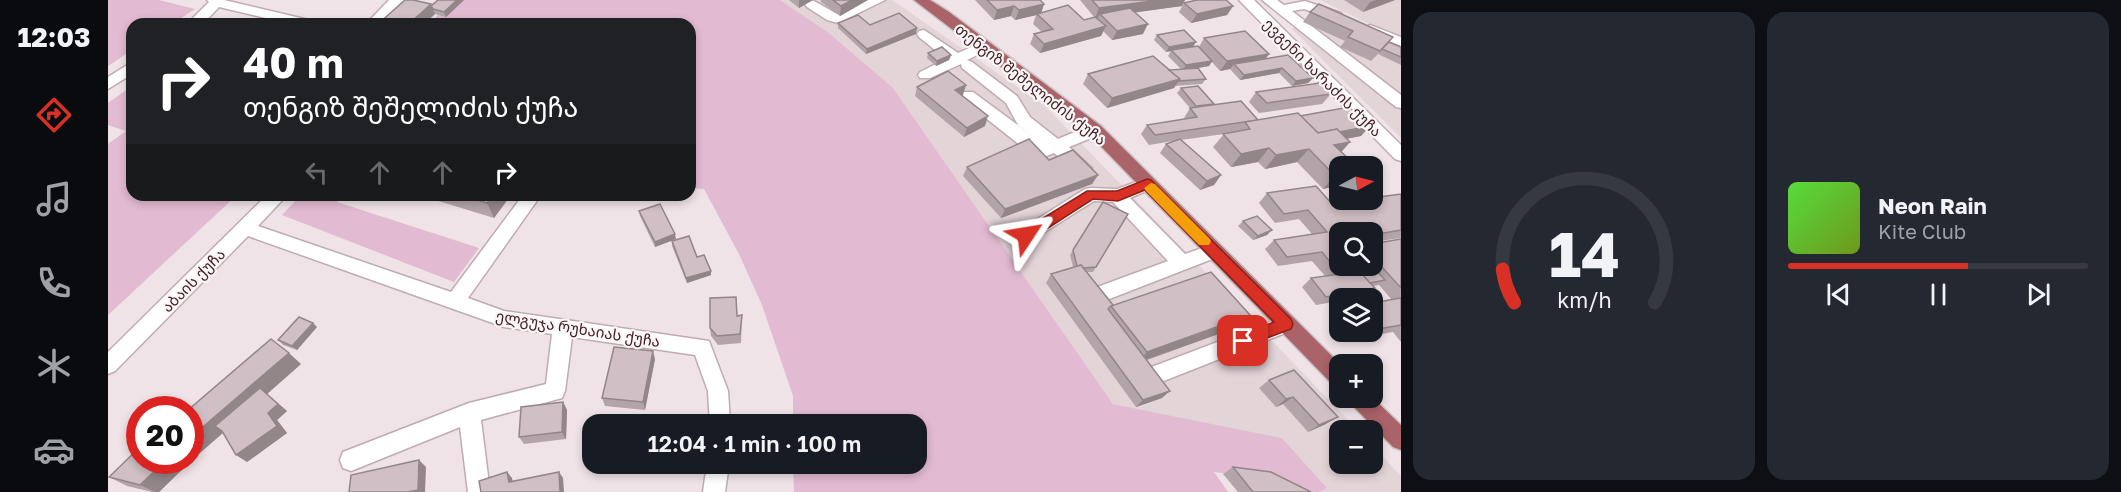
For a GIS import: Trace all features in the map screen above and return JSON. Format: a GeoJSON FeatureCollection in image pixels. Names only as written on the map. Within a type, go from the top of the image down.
{"type":"FeatureCollection","features":[{"type":"Feature","properties":{"kind":"main road","name":"თენგიზ შეშელიძის ქუჩა"},"geometry":{"type":"LineString","coordinates":[[921,0],[1095,130],[1329,367]]}},
{"type":"Feature","properties":{"kind":"main road"},"geometry":{"type":"LineString","coordinates":[[1369,408],[1401,440]]}},
{"type":"Feature","properties":{"kind":"street"},"geometry":{"type":"LineString","coordinates":[[379,18],[397,0]]}},
{"type":"Feature","properties":{"kind":"street"},"geometry":{"type":"LineString","coordinates":[[812,4],[832,18],[838,19],[878,0]]}},
{"type":"Feature","properties":{"kind":"street","name":"ევგენი ხარაძის ქუჩა"},"geometry":{"type":"LineString","coordinates":[[1246,0],[1401,155]]}},
{"type":"Feature","properties":{"kind":"street"},"geometry":{"type":"LineString","coordinates":[[1269,0],[1401,103]]}},
{"type":"Feature","properties":{"kind":"street"},"geometry":{"type":"LineString","coordinates":[[202,18],[209,12],[215,1],[242,4],[288,18]]}},
{"type":"Feature","properties":{"kind":"street"},"geometry":{"type":"LineString","coordinates":[[1283,9],[1305,5],[1401,42]]}},
{"type":"Feature","properties":{"kind":"street"},"geometry":{"type":"LineString","coordinates":[[924,34],[1012,100],[1024,121],[1059,146],[1092,175]]}},
{"type":"Feature","properties":{"kind":"street"},"geometry":{"type":"LineString","coordinates":[[925,75],[962,62],[985,46]]}},
{"type":"Feature","properties":{"kind":"street"},"geometry":{"type":"LineString","coordinates":[[108,84],[126,72]]}},
{"type":"Feature","properties":{"kind":"street"},"geometry":{"type":"LineString","coordinates":[[968,96],[1038,149],[1044,151],[1095,130]]}},
{"type":"Feature","properties":{"kind":"street"},"geometry":{"type":"LineString","coordinates":[[1026,235],[1091,194],[1118,196],[1147,184]]}},
{"type":"Feature","properties":{"kind":"street"},"geometry":{"type":"LineString","coordinates":[[1118,196],[1182,263]]}},
{"type":"Feature","properties":{"kind":"street","name":"აბაის ქუჩა"},"geometry":{"type":"LineString","coordinates":[[108,365],[272,201]]}},
{"type":"Feature","properties":{"kind":"street"},"geometry":{"type":"LineString","coordinates":[[454,303],[528,201]]}},
{"type":"Feature","properties":{"kind":"street","name":"ელგუჯა რუხაიას ქუჩა"},"geometry":{"type":"LineString","coordinates":[[244,228],[504,319],[702,347],[718,391],[719,414]]}},
{"type":"Feature","properties":{"kind":"street"},"geometry":{"type":"LineString","coordinates":[[1099,295],[1214,251]]}},
{"type":"Feature","properties":{"kind":"street"},"geometry":{"type":"LineString","coordinates":[[1156,375],[1286,324]]}},
{"type":"Feature","properties":{"kind":"street"},"geometry":{"type":"LineString","coordinates":[[351,460],[469,413],[555,391],[563,327]]}},
{"type":"Feature","properties":{"kind":"street"},"geometry":{"type":"LineString","coordinates":[[469,413],[479,492]]}},
{"type":"Feature","properties":{"kind":"street"},"geometry":{"type":"LineString","coordinates":[[714,492],[717,474]]}},
{"type":"Feature","properties":{"kind":"shaded area"},"geometry":{"type":"Polygon","coordinates":[[[108,0],[159,0],[195,9],[181,18],[126,18],[126,54],[108,66],[108,0]]]}},
{"type":"Feature","properties":{"kind":"shaded area"},"geometry":{"type":"Polygon","coordinates":[[[451,0],[780,0],[829,33],[893,88],[1113,404],[1282,438],[1327,488],[1319,492],[1287,492],[1260,478],[1214,472],[1228,492],[794,492],[793,474],[927,474],[927,414],[793,414],[793,396],[762,305],[739,254],[704,189],[696,188],[696,18],[435,18],[451,0]]]}},
{"type":"Feature","properties":{"kind":"shaded area"},"geometry":{"type":"Polygon","coordinates":[[[780,0],[892,0],[1045,106],[1329,400],[1329,408],[1337,408],[1348,420],[1329,420],[1329,474],[1383,474],[1383,457],[1401,476],[1401,492],[1319,492],[1327,488],[1282,438],[1113,404],[893,88],[829,33],[780,0]]]}},
{"type":"Feature","properties":{"kind":"shaded area"},"geometry":{"type":"Polygon","coordinates":[[[1320,0],[1401,0],[1401,138],[1291,28],[1378,28],[1320,0]]]}},
{"type":"Feature","properties":{"kind":"shaded area"},"geometry":{"type":"Polygon","coordinates":[[[126,90],[126,131],[108,125],[108,103],[126,90]]]}},
{"type":"Feature","properties":{"kind":"shaded area"},"geometry":{"type":"Polygon","coordinates":[[[126,131],[126,201],[231,201],[108,315],[108,144],[126,131]]]}},
{"type":"Feature","properties":{"kind":"shaded area"},"geometry":{"type":"Polygon","coordinates":[[[295,201],[338,201],[479,248],[454,282],[282,215],[295,201]]]}},
{"type":"Feature","properties":{"kind":"building"},"geometry":{"type":"Polygon","coordinates":[[[405,0],[431,4],[416,18],[385,18],[405,0]]]}},
{"type":"Feature","properties":{"kind":"building"},"geometry":{"type":"Polygon","coordinates":[[[438,0],[457,0],[444,12],[433,9],[431,6],[438,0]]]}},
{"type":"Feature","properties":{"kind":"building"},"geometry":{"type":"Polygon","coordinates":[[[833,0],[852,0],[841,6],[833,0]]]}},
{"type":"Feature","properties":{"kind":"building"},"geometry":{"type":"Polygon","coordinates":[[[987,0],[1040,0],[1044,4],[1019,10],[1014,6],[997,10],[987,0]]]}},
{"type":"Feature","properties":{"kind":"building"},"geometry":{"type":"Polygon","coordinates":[[[1092,0],[1160,0],[1099,8],[1092,0]]]}},
{"type":"Feature","properties":{"kind":"building"},"geometry":{"type":"Polygon","coordinates":[[[1197,0],[1226,0],[1233,6],[1197,14],[1184,3],[1197,0]]]}},
{"type":"Feature","properties":{"kind":"building"},"geometry":{"type":"Polygon","coordinates":[[[1319,4],[1393,37],[1380,51],[1348,37],[1353,31],[1310,12],[1319,4]]]}},
{"type":"Feature","properties":{"kind":"building"},"geometry":{"type":"Polygon","coordinates":[[[1068,5],[1084,20],[1095,17],[1106,26],[1044,44],[1034,34],[1053,29],[1037,14],[1068,5]]]}},
{"type":"Feature","properties":{"kind":"building"},"geometry":{"type":"Polygon","coordinates":[[[1130,8],[1148,24],[1117,31],[1100,14],[1130,8]]]}},
{"type":"Feature","properties":{"kind":"building"},"geometry":{"type":"Polygon","coordinates":[[[899,13],[917,28],[867,49],[838,23],[858,15],[870,25],[899,13]]]}},
{"type":"Feature","properties":{"kind":"building"},"geometry":{"type":"Polygon","coordinates":[[[1184,30],[1196,42],[1169,47],[1157,35],[1184,30]]]}},
{"type":"Feature","properties":{"kind":"building"},"geometry":{"type":"Polygon","coordinates":[[[1245,31],[1269,54],[1227,61],[1204,38],[1245,31]]]}},
{"type":"Feature","properties":{"kind":"building"},"geometry":{"type":"Polygon","coordinates":[[[1389,42],[1401,47],[1401,57],[1382,49],[1389,42]]]}},
{"type":"Feature","properties":{"kind":"building"},"geometry":{"type":"Polygon","coordinates":[[[1198,46],[1212,61],[1186,65],[1171,50],[1198,46]]]}},
{"type":"Feature","properties":{"kind":"building"},"geometry":{"type":"Polygon","coordinates":[[[942,47],[951,55],[937,61],[928,53],[942,47]]]}},
{"type":"Feature","properties":{"kind":"building"},"geometry":{"type":"Polygon","coordinates":[[[1288,55],[1313,78],[1296,81],[1282,68],[1244,75],[1234,64],[1288,55]]]}},
{"type":"Feature","properties":{"kind":"building"},"geometry":{"type":"Polygon","coordinates":[[[1153,56],[1180,79],[1112,98],[1088,74],[1153,56]]]}},
{"type":"Feature","properties":{"kind":"building"},"geometry":{"type":"Polygon","coordinates":[[[1198,68],[1206,79],[1178,81],[1180,79],[1169,70],[1198,68]]]}},
{"type":"Feature","properties":{"kind":"building"},"geometry":{"type":"Polygon","coordinates":[[[948,71],[966,85],[955,90],[988,116],[967,128],[917,87],[948,71]]]}},
{"type":"Feature","properties":{"kind":"building"},"geometry":{"type":"Polygon","coordinates":[[[1320,83],[1331,94],[1267,103],[1256,92],[1320,83]]]}},
{"type":"Feature","properties":{"kind":"building"},"geometry":{"type":"Polygon","coordinates":[[[1198,86],[1214,104],[1196,106],[1181,88],[1198,86]]]}},
{"type":"Feature","properties":{"kind":"building"},"geometry":{"type":"Polygon","coordinates":[[[1241,101],[1258,120],[1155,135],[1147,125],[1197,117],[1190,108],[1241,101]]]}},
{"type":"Feature","properties":{"kind":"building"},"geometry":{"type":"Polygon","coordinates":[[[1349,107],[1370,126],[1339,132],[1337,129],[1318,133],[1300,116],[1349,107]]]}},
{"type":"Feature","properties":{"kind":"building"},"geometry":{"type":"Polygon","coordinates":[[[1298,113],[1318,133],[1337,129],[1350,142],[1334,145],[1346,156],[1329,156],[1329,170],[1309,149],[1276,155],[1269,148],[1241,154],[1223,134],[1250,129],[1245,122],[1298,113]]]}},
{"type":"Feature","properties":{"kind":"building"},"geometry":{"type":"Polygon","coordinates":[[[1029,139],[1049,160],[1073,150],[1098,175],[1005,209],[967,167],[1029,139]]]}},
{"type":"Feature","properties":{"kind":"building"},"geometry":{"type":"Polygon","coordinates":[[[1180,139],[1221,175],[1207,181],[1166,144],[1180,139]]]}},
{"type":"Feature","properties":{"kind":"building"},"geometry":{"type":"Polygon","coordinates":[[[1316,186],[1329,201],[1329,210],[1383,210],[1383,196],[1401,194],[1401,230],[1383,233],[1383,222],[1329,222],[1329,261],[1322,252],[1287,257],[1274,240],[1327,232],[1308,210],[1284,214],[1267,193],[1316,186]]]}},
{"type":"Feature","properties":{"kind":"building"},"geometry":{"type":"Polygon","coordinates":[[[1103,202],[1128,214],[1096,267],[1077,266],[1073,250],[1103,202]]]}},
{"type":"Feature","properties":{"kind":"building"},"geometry":{"type":"Polygon","coordinates":[[[660,204],[675,234],[655,242],[639,211],[660,204]]]}},
{"type":"Feature","properties":{"kind":"building"},"geometry":{"type":"Polygon","coordinates":[[[1257,216],[1272,230],[1258,236],[1243,221],[1257,216]]]}},
{"type":"Feature","properties":{"kind":"building"},"geometry":{"type":"Polygon","coordinates":[[[689,236],[697,257],[704,255],[711,271],[686,278],[672,241],[689,236]]]}},
{"type":"Feature","properties":{"kind":"building"},"geometry":{"type":"Polygon","coordinates":[[[1401,239],[1401,288],[1383,268],[1383,242],[1401,239]]]}},
{"type":"Feature","properties":{"kind":"building"},"geometry":{"type":"Polygon","coordinates":[[[1081,265],[1113,305],[1108,309],[1170,391],[1143,400],[1051,274],[1081,265]]]}},
{"type":"Feature","properties":{"kind":"building"},"geometry":{"type":"Polygon","coordinates":[[[1211,272],[1250,315],[1147,352],[1111,306],[1211,272]]]}},
{"type":"Feature","properties":{"kind":"building"},"geometry":{"type":"Polygon","coordinates":[[[1329,276],[1364,276],[1375,288],[1329,288],[1329,296],[1326,297],[1311,278],[1329,276]]]}},
{"type":"Feature","properties":{"kind":"building"},"geometry":{"type":"Polygon","coordinates":[[[1364,276],[1381,276],[1385,280],[1370,283],[1364,276]]]}},
{"type":"Feature","properties":{"kind":"building"},"geometry":{"type":"Polygon","coordinates":[[[736,297],[737,316],[742,315],[740,334],[717,336],[710,328],[710,298],[736,297]]]}},
{"type":"Feature","properties":{"kind":"building"},"geometry":{"type":"Polygon","coordinates":[[[1401,298],[1401,325],[1383,328],[1383,301],[1401,298]]]}},
{"type":"Feature","properties":{"kind":"building"},"geometry":{"type":"Polygon","coordinates":[[[299,317],[313,323],[292,346],[278,340],[299,317]]]}},
{"type":"Feature","properties":{"kind":"building"},"geometry":{"type":"Polygon","coordinates":[[[271,339],[289,353],[204,426],[204,396],[271,339]]]}},
{"type":"Feature","properties":{"kind":"building"},"geometry":{"type":"Polygon","coordinates":[[[614,347],[653,351],[643,402],[602,398],[614,347]]]}},
{"type":"Feature","properties":{"kind":"building"},"geometry":{"type":"Polygon","coordinates":[[[1294,370],[1338,417],[1319,425],[1293,397],[1286,399],[1269,380],[1294,370]]]}},
{"type":"Feature","properties":{"kind":"building"},"geometry":{"type":"Polygon","coordinates":[[[260,388],[278,404],[268,413],[277,426],[236,455],[222,431],[215,426],[260,388]]]}},
{"type":"Feature","properties":{"kind":"building"},"geometry":{"type":"Polygon","coordinates":[[[563,402],[562,432],[519,437],[521,407],[563,402]]]}},
{"type":"Feature","properties":{"kind":"building"},"geometry":{"type":"Polygon","coordinates":[[[419,460],[418,490],[349,492],[351,475],[419,460]]]}},
{"type":"Feature","properties":{"kind":"building"},"geometry":{"type":"Polygon","coordinates":[[[126,461],[126,474],[151,474],[140,485],[109,477],[126,461]]]}},
{"type":"Feature","properties":{"kind":"building"},"geometry":{"type":"Polygon","coordinates":[[[1233,467],[1271,472],[1311,492],[1253,492],[1233,467]]]}},
{"type":"Feature","properties":{"kind":"building"},"geometry":{"type":"Polygon","coordinates":[[[507,472],[509,482],[559,472],[560,492],[481,492],[479,481],[507,472]]]}},
{"type":"Feature","properties":{"kind":"slow traffic"},"geometry":{"type":"LineString","coordinates":[[1151,188],[1204,241]]}},
{"type":"Feature","properties":{"kind":"route"},"geometry":{"type":"LineString","coordinates":[[1026,235],[1078,200],[1091,194],[1118,196],[1147,184],[1286,324],[1243,341]]}}]}
